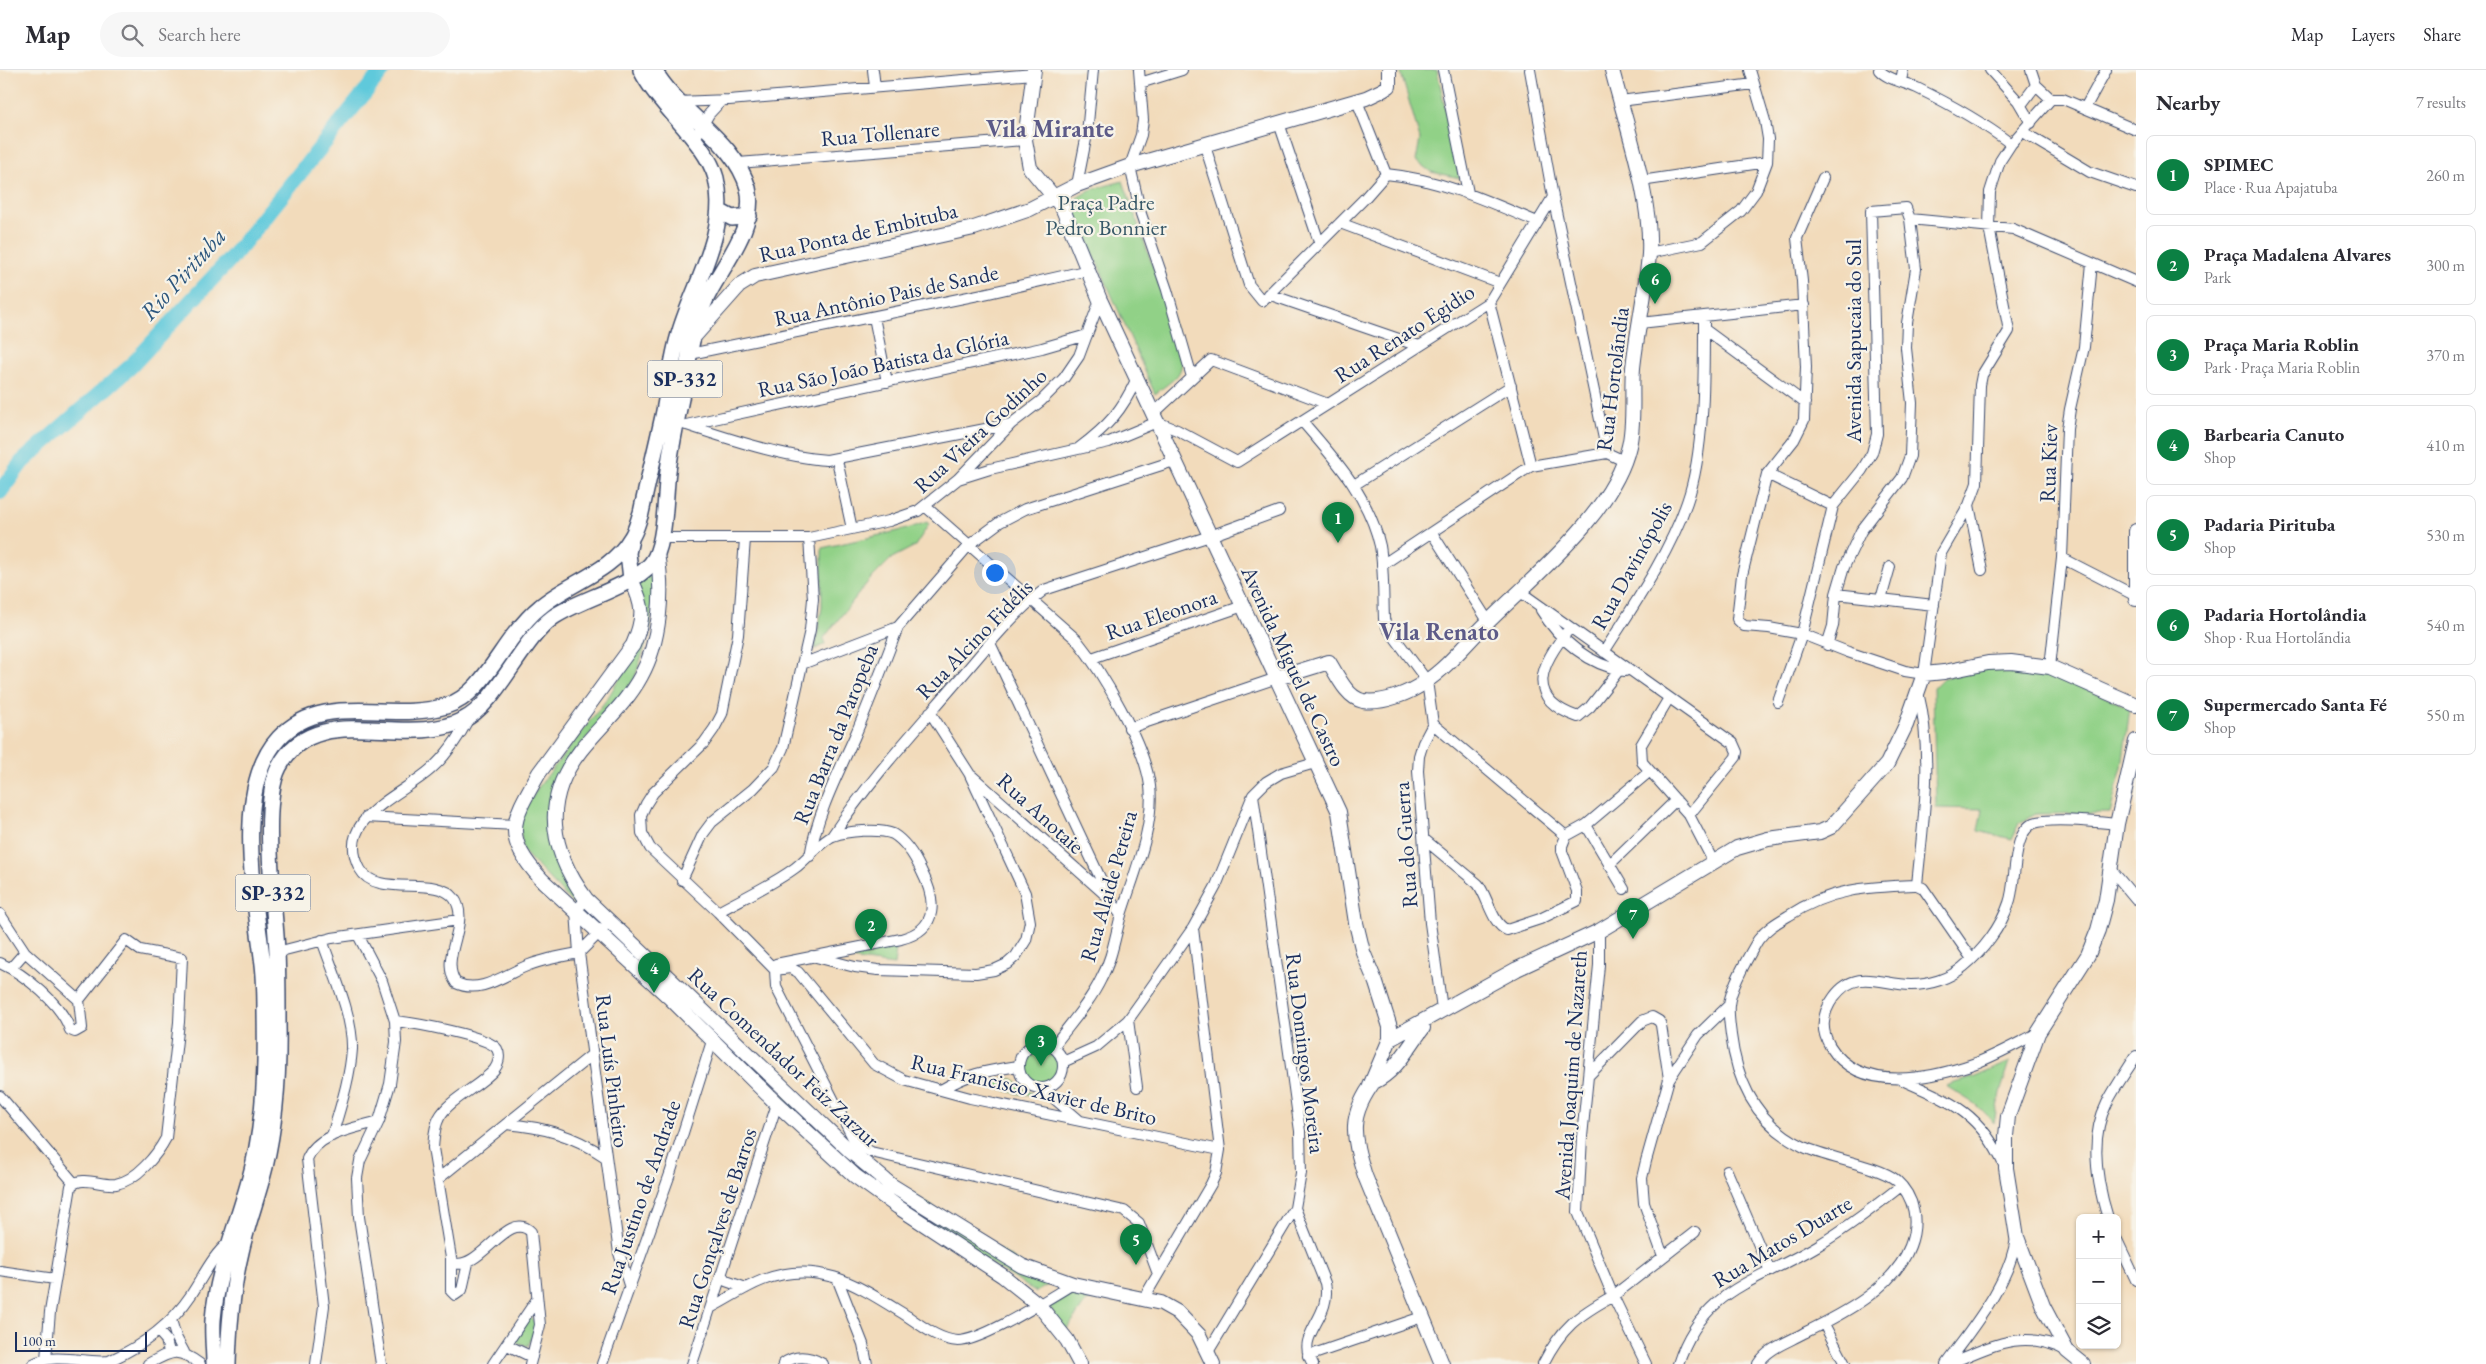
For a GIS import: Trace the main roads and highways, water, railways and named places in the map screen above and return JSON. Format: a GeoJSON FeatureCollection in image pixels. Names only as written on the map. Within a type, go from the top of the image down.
{"type":"FeatureCollection","features":[{"type":"Feature","properties":{"kind":"main road","name":"SP-332"},"geometry":{"type":"LineString","coordinates":[[214,1364],[213,1321],[219,1283],[250,1180],[262,1124],[265,1015],[264,970],[252,871],[250,832],[263,760],[276,741],[290,728],[302,719],[314,715],[353,711],[425,710],[449,705],[468,693],[540,606],[612,562],[632,538],[641,513],[680,331],[718,230],[719,211],[716,177],[694,140],[649,87],[641,70]]}},
{"type":"Feature","properties":{"kind":"main road","name":"SP-332"},"geometry":{"type":"LineString","coordinates":[[228,1364],[229,1328],[241,1252],[265,1166],[275,1103],[278,1029],[277,952],[270,843],[272,784],[279,767],[292,748],[305,738],[333,728],[424,731],[442,728],[469,718],[492,694],[549,620],[631,579],[648,567],[657,554],[671,448],[681,424],[691,346],[707,297],[746,225],[748,216],[748,188],[739,166],[702,125],[677,102],[654,70]]}},
{"type":"Feature","properties":{"kind":"main road"},"geometry":{"type":"LineString","coordinates":[[716,177],[725,170],[739,166]]}},
{"type":"Feature","properties":{"kind":"main road"},"geometry":{"type":"LineString","coordinates":[[719,211],[732,218],[748,216]]}},
{"type":"Feature","properties":{"kind":"main road"},"geometry":{"type":"LineString","coordinates":[[631,579],[628,553],[632,538],[660,538]]}},
{"type":"Feature","properties":{"kind":"waterway","name":"Rio Pirituba"},"geometry":{"type":"LineString","coordinates":[[0,492],[22,462],[130,367],[233,256],[383,70]]}},
{"type":"Feature","properties":{"kind":"place","name":"Padaria Hortolândia"},"geometry":{"type":"Point","coordinates":[1655,304]}},
{"type":"Feature","properties":{"kind":"place","name":"SPIMEC"},"geometry":{"type":"Point","coordinates":[1338,543]}},
{"type":"Feature","properties":{"kind":"place","name":"Supermercado Santa Fé"},"geometry":{"type":"Point","coordinates":[1633,939]}},
{"type":"Feature","properties":{"kind":"place","name":"Praça Madalena Alvares"},"geometry":{"type":"Point","coordinates":[871,950]}},
{"type":"Feature","properties":{"kind":"place","name":"Barbearia Canuto"},"geometry":{"type":"Point","coordinates":[654,993]}},
{"type":"Feature","properties":{"kind":"place","name":"Praça Maria Roblin"},"geometry":{"type":"Point","coordinates":[1041,1066]}},
{"type":"Feature","properties":{"kind":"place","name":"Padaria Pirituba"},"geometry":{"type":"Point","coordinates":[1136,1265]}},
{"type":"Feature","properties":{"kind":"district","name":"Vila Mirante"},"geometry":{"type":"Point","coordinates":[1050,129]}},
{"type":"Feature","properties":{"kind":"district","name":"Vila Renato"},"geometry":{"type":"Point","coordinates":[1439,632]}},
{"type":"Feature","properties":{"kind":"park label","name":"Praça Padre Pedro Bonnier"},"geometry":{"type":"Point","coordinates":[1106,214]}}]}
